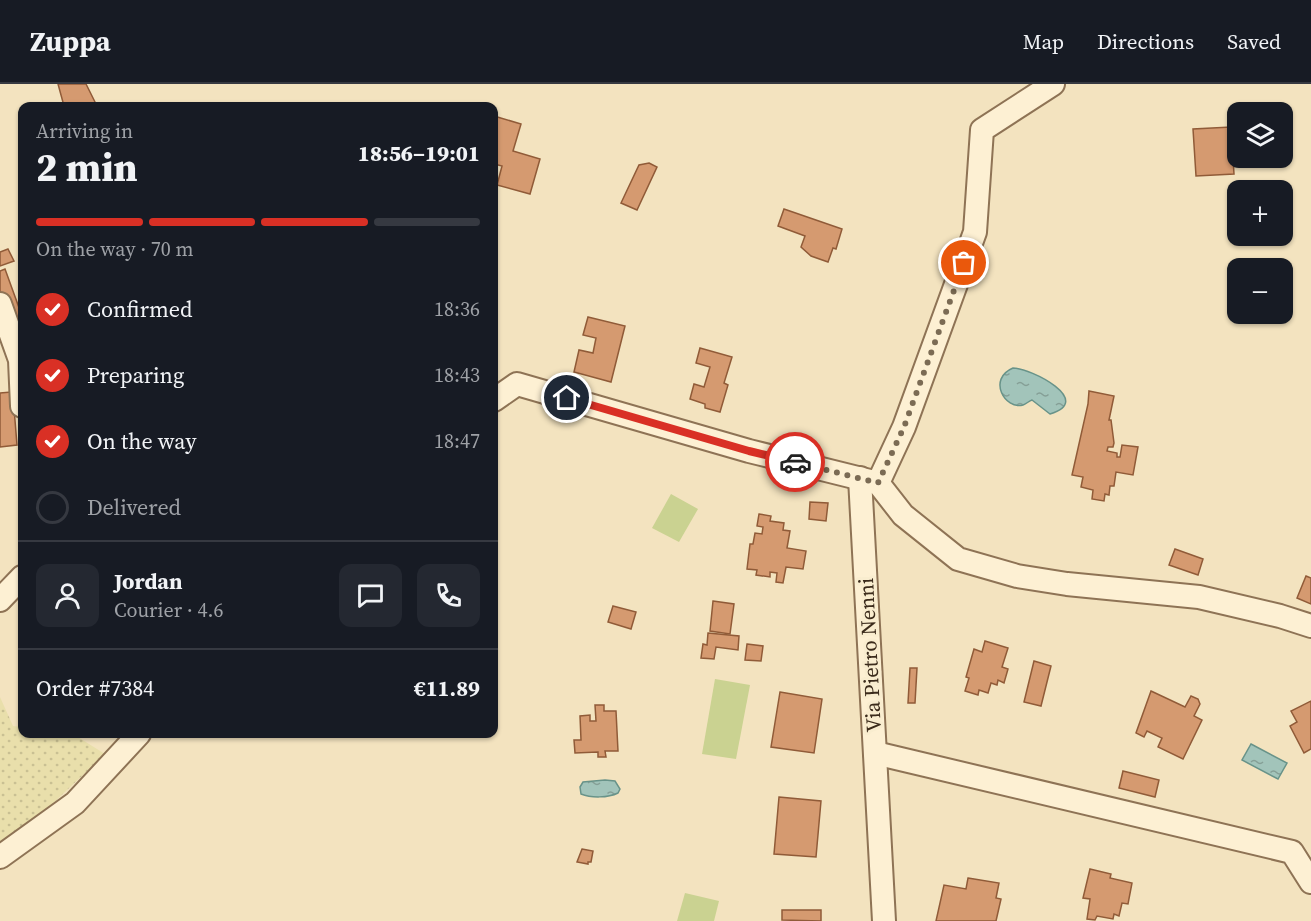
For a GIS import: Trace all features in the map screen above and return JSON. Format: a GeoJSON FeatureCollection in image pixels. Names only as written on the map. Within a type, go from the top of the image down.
{"type":"FeatureCollection","features":[{"type":"Feature","properties":{"kind":"street"},"geometry":{"type":"LineString","coordinates":[[869,481],[904,427],[975,232],[982,130],[1053,84]]}},
{"type":"Feature","properties":{"kind":"street"},"geometry":{"type":"LineString","coordinates":[[0,304],[18,354]]}},
{"type":"Feature","properties":{"kind":"street"},"geometry":{"type":"LineString","coordinates":[[498,397],[517,384],[749,451],[869,481],[903,515],[958,559],[1017,576],[1199,597],[1280,616],[1311,626]]}},
{"type":"Feature","properties":{"kind":"street","name":"Via Pietro Nenni"},"geometry":{"type":"LineString","coordinates":[[869,481],[875,753],[1292,852],[1311,882]]}},
{"type":"Feature","properties":{"kind":"street"},"geometry":{"type":"LineString","coordinates":[[0,600],[18,581]]}},
{"type":"Feature","properties":{"kind":"street"},"geometry":{"type":"LineString","coordinates":[[0,857],[75,803],[136,738]]}},
{"type":"Feature","properties":{"kind":"street"},"geometry":{"type":"LineString","coordinates":[[875,753],[884,921]]}},
{"type":"Feature","properties":{"kind":"shaded area"},"geometry":{"type":"Polygon","coordinates":[[[0,697],[13,726],[18,727],[18,738],[79,738],[105,754],[11,843],[0,849],[0,697]]]}},
{"type":"Feature","properties":{"kind":"green space"},"geometry":{"type":"Polygon","coordinates":[[[671,494],[698,509],[679,542],[652,528],[671,494]]]}},
{"type":"Feature","properties":{"kind":"green space"},"geometry":{"type":"Polygon","coordinates":[[[715,679],[750,685],[736,759],[702,754],[715,679]]]}},
{"type":"Feature","properties":{"kind":"green space"},"geometry":{"type":"Polygon","coordinates":[[[685,893],[719,901],[714,921],[677,921],[685,893]]]}},
{"type":"Feature","properties":{"kind":"water"},"geometry":{"type":"Polygon","coordinates":[[[1013,368],[1033,373],[1055,386],[1066,401],[1062,408],[1050,414],[1032,400],[1023,405],[1010,403],[1000,386],[1005,373],[1013,368]]]}},
{"type":"Feature","properties":{"kind":"water"},"geometry":{"type":"Polygon","coordinates":[[[1251,744],[1287,763],[1278,779],[1242,760],[1251,744]]]}},
{"type":"Feature","properties":{"kind":"water"},"geometry":{"type":"Polygon","coordinates":[[[615,781],[620,789],[618,793],[600,797],[581,794],[580,787],[583,782],[615,781]]]}},
{"type":"Feature","properties":{"kind":"building"},"geometry":{"type":"Polygon","coordinates":[[[58,84],[86,84],[95,102],[63,102],[58,84]]]}},
{"type":"Feature","properties":{"kind":"building"},"geometry":{"type":"Polygon","coordinates":[[[498,117],[521,124],[513,151],[540,159],[530,194],[498,185],[502,166],[498,165],[498,117]]]}},
{"type":"Feature","properties":{"kind":"building"},"geometry":{"type":"Polygon","coordinates":[[[1227,127],[1227,168],[1234,168],[1234,174],[1196,176],[1193,129],[1227,127]]]}},
{"type":"Feature","properties":{"kind":"building"},"geometry":{"type":"Polygon","coordinates":[[[649,163],[657,167],[637,210],[621,203],[639,165],[649,163]]]}},
{"type":"Feature","properties":{"kind":"building"},"geometry":{"type":"Polygon","coordinates":[[[784,209],[842,229],[836,249],[833,248],[828,262],[811,256],[801,247],[805,236],[778,226],[784,209]]]}},
{"type":"Feature","properties":{"kind":"building"},"geometry":{"type":"Polygon","coordinates":[[[8,249],[14,261],[0,266],[0,252],[8,249]]]}},
{"type":"Feature","properties":{"kind":"building"},"geometry":{"type":"Polygon","coordinates":[[[5,269],[18,305],[18,326],[13,328],[0,295],[0,271],[5,269]]]}},
{"type":"Feature","properties":{"kind":"building"},"geometry":{"type":"Polygon","coordinates":[[[588,317],[625,326],[611,382],[574,372],[579,350],[593,353],[596,338],[583,335],[588,317]]]}},
{"type":"Feature","properties":{"kind":"building"},"geometry":{"type":"Polygon","coordinates":[[[700,348],[732,357],[724,383],[728,385],[720,412],[705,408],[705,404],[690,399],[694,384],[704,387],[710,367],[696,363],[700,348]]]}},
{"type":"Feature","properties":{"kind":"building"},"geometry":{"type":"Polygon","coordinates":[[[1089,391],[1114,396],[1109,420],[1111,420],[1114,443],[1113,447],[1108,447],[1107,451],[1117,453],[1117,457],[1120,457],[1122,445],[1138,447],[1133,475],[1116,472],[1114,486],[1110,486],[1109,495],[1105,494],[1104,501],[1092,499],[1093,490],[1081,487],[1083,477],[1072,475],[1089,391]]]}},
{"type":"Feature","properties":{"kind":"building"},"geometry":{"type":"Polygon","coordinates":[[[11,392],[17,445],[0,447],[0,393],[11,392]]]}},
{"type":"Feature","properties":{"kind":"building"},"geometry":{"type":"Polygon","coordinates":[[[810,502],[828,503],[826,521],[809,519],[810,502]]]}},
{"type":"Feature","properties":{"kind":"building"},"geometry":{"type":"Polygon","coordinates":[[[759,514],[771,516],[770,521],[784,523],[783,530],[790,531],[787,548],[806,551],[803,569],[786,567],[783,583],[776,582],[777,573],[770,572],[770,577],[756,575],[757,570],[747,569],[750,544],[753,544],[755,533],[762,534],[763,527],[757,526],[759,514]]]}},
{"type":"Feature","properties":{"kind":"building"},"geometry":{"type":"Polygon","coordinates":[[[1175,549],[1203,559],[1198,575],[1169,565],[1175,549]]]}},
{"type":"Feature","properties":{"kind":"building"},"geometry":{"type":"Polygon","coordinates":[[[1306,576],[1311,578],[1311,604],[1297,598],[1306,576]]]}},
{"type":"Feature","properties":{"kind":"building"},"geometry":{"type":"Polygon","coordinates":[[[713,601],[734,604],[730,634],[710,631],[713,601]]]}},
{"type":"Feature","properties":{"kind":"building"},"geometry":{"type":"Polygon","coordinates":[[[613,606],[636,612],[631,629],[608,622],[613,606]]]}},
{"type":"Feature","properties":{"kind":"building"},"geometry":{"type":"Polygon","coordinates":[[[708,633],[739,636],[738,650],[716,647],[714,659],[701,658],[703,644],[707,645],[708,633]]]}},
{"type":"Feature","properties":{"kind":"building"},"geometry":{"type":"Polygon","coordinates":[[[985,641],[1008,648],[1002,667],[1008,669],[1004,683],[998,680],[997,685],[991,683],[988,693],[979,690],[978,695],[965,691],[969,678],[966,677],[974,649],[982,652],[985,641]]]}},
{"type":"Feature","properties":{"kind":"building"},"geometry":{"type":"Polygon","coordinates":[[[747,644],[763,646],[761,661],[745,660],[747,644]]]}},
{"type":"Feature","properties":{"kind":"building"},"geometry":{"type":"Polygon","coordinates":[[[1034,661],[1051,666],[1041,706],[1024,702],[1034,661]]]}},
{"type":"Feature","properties":{"kind":"building"},"geometry":{"type":"Polygon","coordinates":[[[910,668],[917,668],[915,703],[908,703],[910,668]]]}},
{"type":"Feature","properties":{"kind":"building"},"geometry":{"type":"Polygon","coordinates":[[[1151,691],[1185,707],[1191,696],[1198,699],[1200,704],[1194,716],[1202,720],[1183,759],[1158,747],[1162,738],[1147,731],[1144,737],[1136,733],[1151,691]]]}},
{"type":"Feature","properties":{"kind":"building"},"geometry":{"type":"Polygon","coordinates":[[[780,692],[822,699],[814,753],[771,747],[780,692]]]}},
{"type":"Feature","properties":{"kind":"building"},"geometry":{"type":"Polygon","coordinates":[[[1311,701],[1311,749],[1304,753],[1290,726],[1297,722],[1291,711],[1311,701]]]}},
{"type":"Feature","properties":{"kind":"building"},"geometry":{"type":"Polygon","coordinates":[[[595,705],[604,705],[604,711],[616,711],[618,751],[605,751],[606,757],[598,757],[598,752],[575,753],[574,740],[581,740],[580,716],[590,715],[590,721],[596,721],[595,705]]]}},
{"type":"Feature","properties":{"kind":"building"},"geometry":{"type":"Polygon","coordinates":[[[1123,771],[1159,780],[1155,797],[1119,788],[1123,771]]]}},
{"type":"Feature","properties":{"kind":"building"},"geometry":{"type":"Polygon","coordinates":[[[779,797],[821,801],[816,857],[774,854],[779,797]]]}},
{"type":"Feature","properties":{"kind":"building"},"geometry":{"type":"Polygon","coordinates":[[[582,849],[593,851],[591,862],[588,864],[577,862],[582,849]]]}},
{"type":"Feature","properties":{"kind":"building"},"geometry":{"type":"Polygon","coordinates":[[[1090,869],[1111,874],[1110,878],[1132,883],[1128,904],[1122,903],[1119,916],[1114,914],[1113,919],[1097,916],[1095,920],[1087,919],[1090,899],[1083,898],[1090,869]]]}},
{"type":"Feature","properties":{"kind":"building"},"geometry":{"type":"Polygon","coordinates":[[[968,878],[999,883],[996,898],[1001,899],[996,921],[936,921],[944,885],[966,889],[968,878]]]}},
{"type":"Feature","properties":{"kind":"building"},"geometry":{"type":"Polygon","coordinates":[[[782,910],[821,910],[821,921],[782,920],[782,910]]]}},
{"type":"Feature","properties":{"kind":"way so far"},"geometry":{"type":"LineString","coordinates":[[795,462],[878,483],[904,427],[964,263]]}},
{"type":"Feature","properties":{"kind":"route"},"geometry":{"type":"LineString","coordinates":[[567,398],[749,451],[795,462]]}}]}
